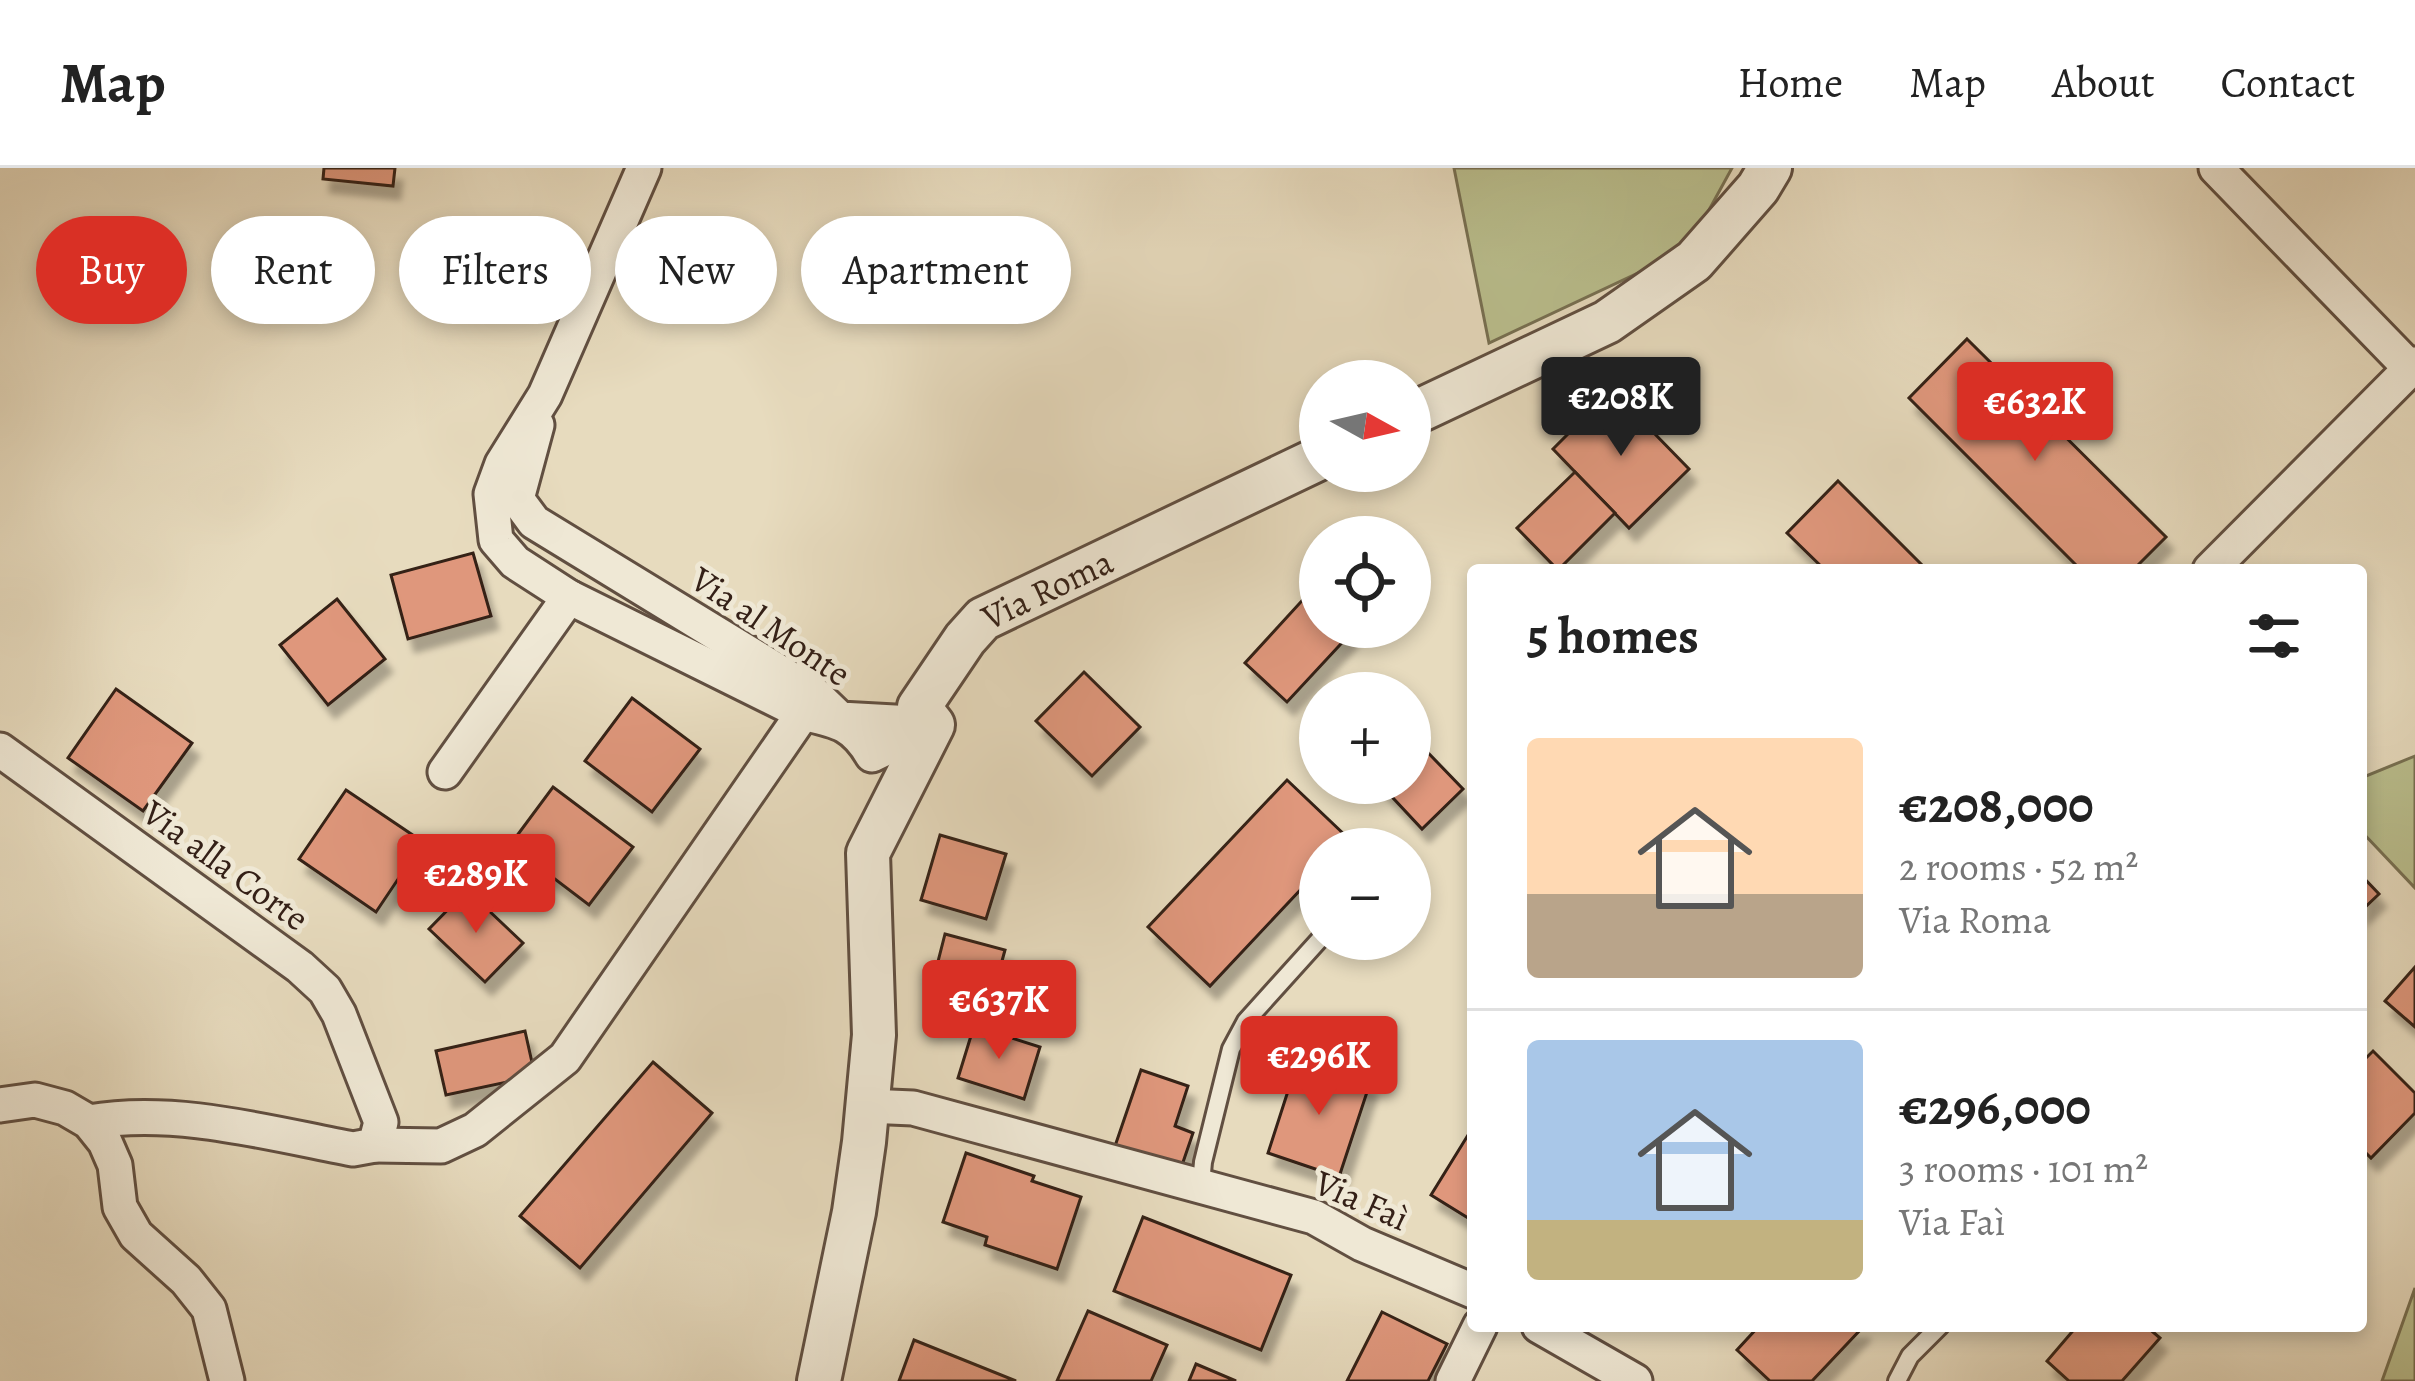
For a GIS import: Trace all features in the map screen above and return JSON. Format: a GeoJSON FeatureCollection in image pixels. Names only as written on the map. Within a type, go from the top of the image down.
{"type":"FeatureCollection","features":[{"type":"Feature","properties":{"kind":"street"},"geometry":{"type":"LineString","coordinates":[[533,521],[493,521],[491,494],[502,464],[544,395],[644,168]]}},
{"type":"Feature","properties":{"kind":"street"},"geometry":{"type":"LineString","coordinates":[[1431,405],[1607,322],[1694,261],[1770,168]]}},
{"type":"Feature","properties":{"kind":"street"},"geometry":{"type":"LineString","coordinates":[[2216,168],[2412,366],[2216,564]]}},
{"type":"Feature","properties":{"kind":"street"},"geometry":{"type":"LineString","coordinates":[[533,521],[517,500],[544,395]]}},
{"type":"Feature","properties":{"kind":"street","name":"Via Roma"},"geometry":{"type":"LineString","coordinates":[[819,1381],[854,1212],[874,1035],[868,853],[933,724],[919,707],[983,619],[1299,468]]}},
{"type":"Feature","properties":{"kind":"street","name":"Via al Monte"},"geometry":{"type":"LineString","coordinates":[[493,521],[496,540],[515,562],[569,597],[802,713],[860,734],[872,755],[933,724]]}},
{"type":"Feature","properties":{"kind":"street","name":"Via al Monte"},"geometry":{"type":"LineString","coordinates":[[533,521],[812,692],[840,718],[933,724]]}},
{"type":"Feature","properties":{"kind":"street"},"geometry":{"type":"LineString","coordinates":[[445,772],[569,597]]}},
{"type":"Feature","properties":{"kind":"street"},"geometry":{"type":"LineString","coordinates":[[89,1122],[118,1117],[220,1124],[353,1149],[441,1146],[476,1130],[565,1058],[802,713]]}},
{"type":"Feature","properties":{"kind":"street","name":"Via alla Corte"},"geometry":{"type":"LineString","coordinates":[[0,750],[326,989],[381,1122],[375,1145]]}},
{"type":"Feature","properties":{"kind":"street"},"geometry":{"type":"LineString","coordinates":[[0,1105],[35,1100],[65,1108],[89,1122],[115,1165],[120,1207],[136,1235],[186,1280],[209,1309],[227,1381]]}},
{"type":"Feature","properties":{"kind":"street","name":"Via Faì"},"geometry":{"type":"LineString","coordinates":[[867,1106],[913,1108],[1314,1217],[1362,1244],[1467,1288]]}},
{"type":"Feature","properties":{"kind":"street"},"geometry":{"type":"LineString","coordinates":[[1453,1381],[1477,1332]]}},
{"type":"Feature","properties":{"kind":"street"},"geometry":{"type":"LineString","coordinates":[[1549,1332],[1635,1381]]}},
{"type":"Feature","properties":{"kind":"lane"},"geometry":{"type":"LineString","coordinates":[[1201,1184],[1231,1049],[1246,1021],[1301,960]]}},
{"type":"Feature","properties":{"kind":"lane"},"geometry":{"type":"LineString","coordinates":[[1897,1381],[1910,1356],[1934,1332]]}},
{"type":"Feature","properties":{"kind":"green space"},"geometry":{"type":"Polygon","coordinates":[[[1454,168],[1732,168],[1687,250],[1489,343],[1454,168]]]}},
{"type":"Feature","properties":{"kind":"green space"},"geometry":{"type":"Polygon","coordinates":[[[2415,756],[2415,888],[2367,837],[2367,776],[2415,756]]]}},
{"type":"Feature","properties":{"kind":"green space"},"geometry":{"type":"Polygon","coordinates":[[[2415,1288],[2415,1381],[2382,1381],[2415,1288]]]}},
{"type":"Feature","properties":{"kind":"building"},"geometry":{"type":"Polygon","coordinates":[[[324,168],[395,168],[393,186],[323,179],[324,168]]]}},
{"type":"Feature","properties":{"kind":"building"},"geometry":{"type":"Polygon","coordinates":[[[1967,339],[2166,537],[2139,564],[2075,564],[1909,398],[1967,339]]]}},
{"type":"Feature","properties":{"kind":"building"},"geometry":{"type":"Polygon","coordinates":[[[1612,390],[1689,469],[1629,528],[1553,449],[1612,390]]]}},
{"type":"Feature","properties":{"kind":"building"},"geometry":{"type":"Polygon","coordinates":[[[1575,472],[1615,513],[1564,564],[1552,564],[1517,528],[1575,472]]]}},
{"type":"Feature","properties":{"kind":"building"},"geometry":{"type":"Polygon","coordinates":[[[1838,481],[1921,564],[1819,564],[1787,533],[1838,481]]]}},
{"type":"Feature","properties":{"kind":"building"},"geometry":{"type":"Polygon","coordinates":[[[473,553],[491,616],[408,639],[391,575],[473,553]]]}},
{"type":"Feature","properties":{"kind":"building"},"geometry":{"type":"Polygon","coordinates":[[[337,599],[385,659],[328,705],[280,645],[337,599]]]}},
{"type":"Feature","properties":{"kind":"building"},"geometry":{"type":"Polygon","coordinates":[[[1299,604],[1299,648],[1337,648],[1315,672],[1299,672],[1299,689],[1287,702],[1245,663],[1299,604]]]}},
{"type":"Feature","properties":{"kind":"building"},"geometry":{"type":"Polygon","coordinates":[[[1084,672],[1140,727],[1092,776],[1036,721],[1084,672]]]}},
{"type":"Feature","properties":{"kind":"building"},"geometry":{"type":"Polygon","coordinates":[[[116,689],[192,743],[143,811],[68,758],[116,689]]]}},
{"type":"Feature","properties":{"kind":"building"},"geometry":{"type":"Polygon","coordinates":[[[632,698],[700,749],[652,812],[585,761],[632,698]]]}},
{"type":"Feature","properties":{"kind":"building"},"geometry":{"type":"Polygon","coordinates":[[[1431,756],[1463,789],[1421,828],[1399,804],[1431,804],[1431,756]]]}},
{"type":"Feature","properties":{"kind":"building"},"geometry":{"type":"Polygon","coordinates":[[[1287,780],[1299,791],[1299,804],[1312,804],[1337,828],[1299,828],[1299,891],[1210,986],[1148,927],[1287,780]]]}},
{"type":"Feature","properties":{"kind":"building"},"geometry":{"type":"Polygon","coordinates":[[[553,787],[633,847],[589,905],[510,845],[553,787]]]}},
{"type":"Feature","properties":{"kind":"building"},"geometry":{"type":"Polygon","coordinates":[[[346,790],[423,842],[376,912],[299,859],[346,790]]]}},
{"type":"Feature","properties":{"kind":"building"},"geometry":{"type":"Polygon","coordinates":[[[940,835],[1006,854],[986,919],[921,900],[940,835]]]}},
{"type":"Feature","properties":{"kind":"building"},"geometry":{"type":"Polygon","coordinates":[[[2367,881],[2379,894],[2367,905],[2367,881]]]}},
{"type":"Feature","properties":{"kind":"building"},"geometry":{"type":"Polygon","coordinates":[[[467,890],[523,943],[485,982],[429,929],[467,890]]]}},
{"type":"Feature","properties":{"kind":"building"},"geometry":{"type":"Polygon","coordinates":[[[945,934],[1005,950],[989,1009],[930,993],[945,934]]]}},
{"type":"Feature","properties":{"kind":"building"},"geometry":{"type":"Polygon","coordinates":[[[2415,967],[2415,1027],[2385,1001],[2415,967]]]}},
{"type":"Feature","properties":{"kind":"building"},"geometry":{"type":"Polygon","coordinates":[[[974,1026],[1040,1047],[1024,1099],[958,1078],[974,1026]]]}},
{"type":"Feature","properties":{"kind":"building"},"geometry":{"type":"Polygon","coordinates":[[[525,1031],[535,1076],[446,1095],[436,1051],[525,1031]]]}},
{"type":"Feature","properties":{"kind":"building"},"geometry":{"type":"Polygon","coordinates":[[[2373,1051],[2415,1093],[2415,1113],[2371,1158],[2367,1154],[2367,1057],[2373,1051]]]}},
{"type":"Feature","properties":{"kind":"building"},"geometry":{"type":"Polygon","coordinates":[[[1298,1060],[1370,1083],[1339,1177],[1268,1153],[1298,1060]]]}},
{"type":"Feature","properties":{"kind":"building"},"geometry":{"type":"Polygon","coordinates":[[[653,1062],[712,1113],[580,1268],[520,1216],[653,1062]]]}},
{"type":"Feature","properties":{"kind":"building"},"geometry":{"type":"Polygon","coordinates":[[[1141,1070],[1188,1086],[1175,1126],[1193,1133],[1180,1171],[1114,1149],[1141,1070]]]}},
{"type":"Feature","properties":{"kind":"building"},"geometry":{"type":"Polygon","coordinates":[[[1467,1137],[1467,1217],[1431,1195],[1467,1137]]]}},
{"type":"Feature","properties":{"kind":"building"},"geometry":{"type":"Polygon","coordinates":[[[966,1153],[1081,1197],[1057,1269],[985,1245],[987,1237],[943,1222],[966,1153]]]}},
{"type":"Feature","properties":{"kind":"building"},"geometry":{"type":"Polygon","coordinates":[[[1143,1217],[1291,1275],[1261,1350],[1114,1291],[1143,1217]]]}},
{"type":"Feature","properties":{"kind":"building"},"geometry":{"type":"Polygon","coordinates":[[[1088,1311],[1167,1345],[1151,1381],[1057,1381],[1088,1311]]]}},
{"type":"Feature","properties":{"kind":"building"},"geometry":{"type":"Polygon","coordinates":[[[1382,1312],[1447,1344],[1428,1381],[1347,1381],[1382,1312]]]}},
{"type":"Feature","properties":{"kind":"building"},"geometry":{"type":"Polygon","coordinates":[[[1754,1332],[1858,1332],[1812,1381],[1770,1381],[1737,1350],[1754,1332]]]}},
{"type":"Feature","properties":{"kind":"building"},"geometry":{"type":"Polygon","coordinates":[[[2072,1332],[2153,1332],[2160,1338],[2122,1381],[2069,1381],[2047,1361],[2072,1332]]]}},
{"type":"Feature","properties":{"kind":"building"},"geometry":{"type":"Polygon","coordinates":[[[914,1340],[1016,1381],[899,1381],[914,1340]]]}},
{"type":"Feature","properties":{"kind":"building"},"geometry":{"type":"Polygon","coordinates":[[[1196,1364],[1236,1381],[1189,1381],[1196,1364]]]}}]}
